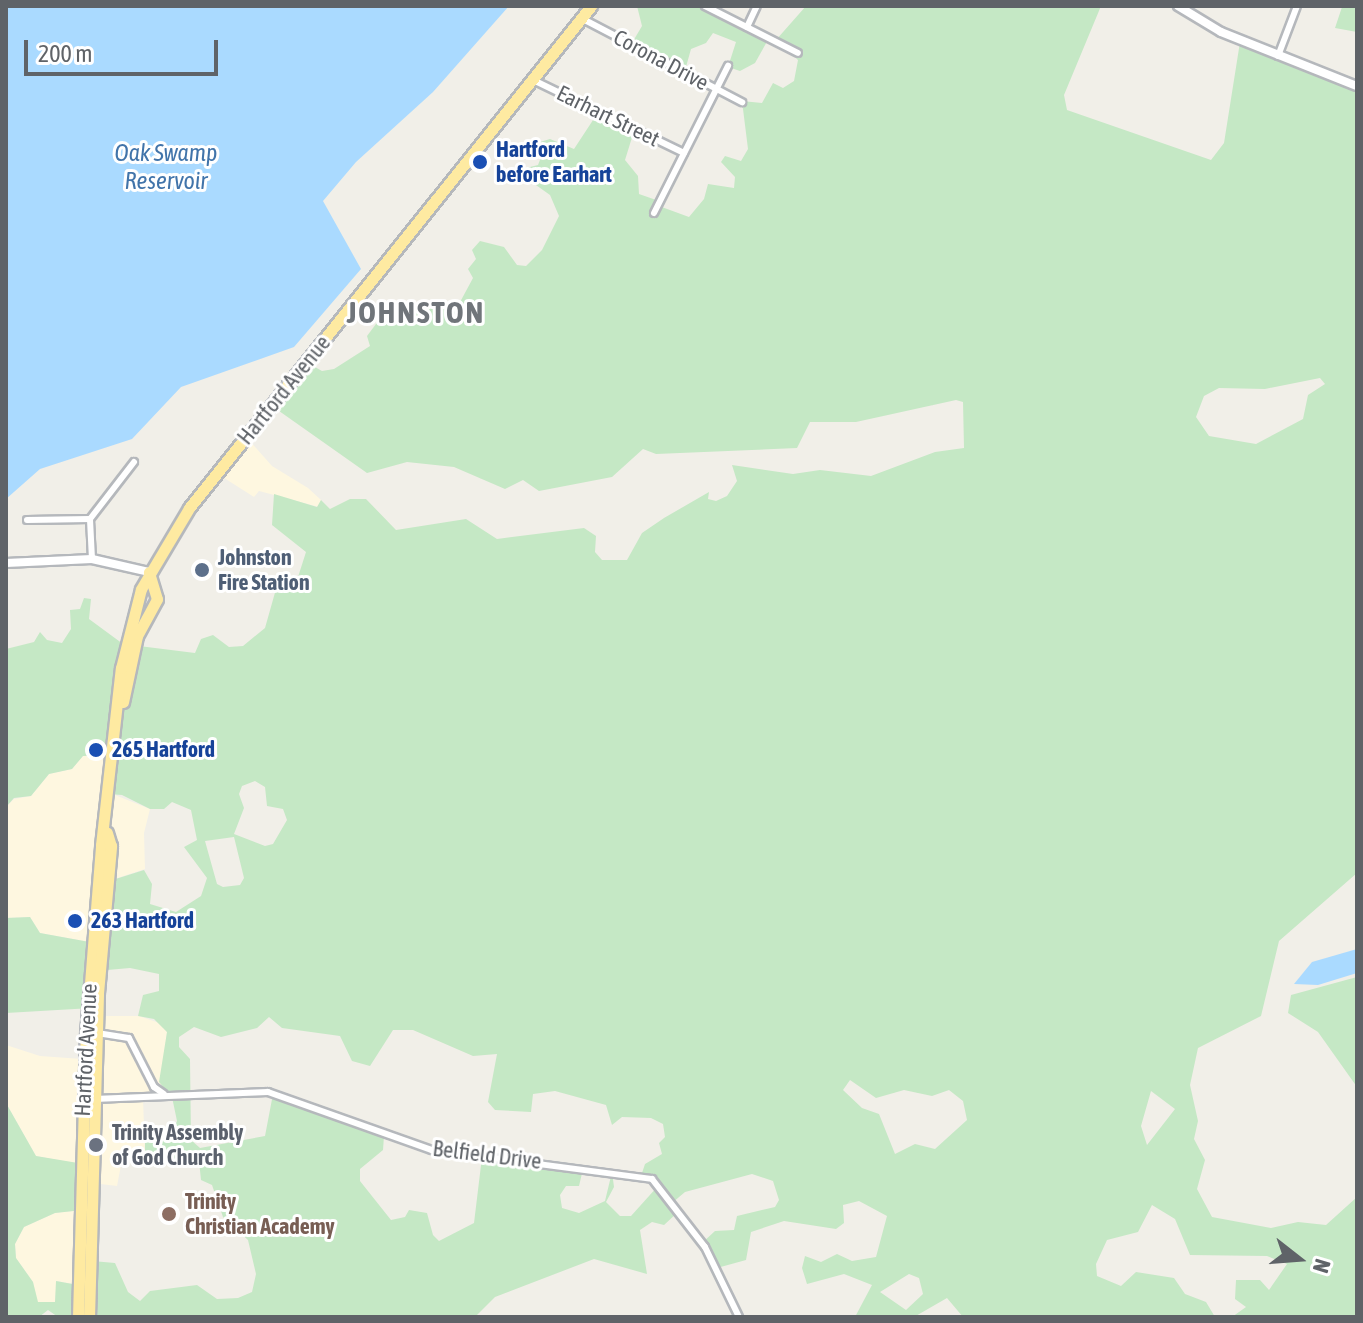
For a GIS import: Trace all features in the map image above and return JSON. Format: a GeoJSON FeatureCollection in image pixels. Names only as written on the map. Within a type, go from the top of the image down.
{"type":"FeatureCollection","features":[{"type":"Feature","properties":{"kind":"highway","name":"Hartford Avenue"},"geometry":{"type":"LineString","coordinates":[[78,1317],[101,845],[106,832],[127,639],[149,572],[189,508],[591,6]]}},
{"type":"Feature","properties":{"kind":"highway"},"geometry":{"type":"LineString","coordinates":[[114,737],[137,636],[157,599],[149,572]]}},
{"type":"Feature","properties":{"kind":"highway","name":"Hartford Avenue"},"geometry":{"type":"LineString","coordinates":[[89,1317],[94,1099],[91,1033]]}},
{"type":"Feature","properties":{"kind":"street"},"geometry":{"type":"LineString","coordinates":[[705,6],[798,53]]}},
{"type":"Feature","properties":{"kind":"street"},"geometry":{"type":"LineString","coordinates":[[747,27],[757,6]]}},
{"type":"Feature","properties":{"kind":"street"},"geometry":{"type":"LineString","coordinates":[[1178,6],[1278,56],[1357,86]]}},
{"type":"Feature","properties":{"kind":"street"},"geometry":{"type":"LineString","coordinates":[[1278,56],[1297,6]]}},
{"type":"Feature","properties":{"kind":"street","name":"Corona Drive"},"geometry":{"type":"LineString","coordinates":[[581,18],[742,102]]}},
{"type":"Feature","properties":{"kind":"street"},"geometry":{"type":"LineString","coordinates":[[654,213],[728,66]]}},
{"type":"Feature","properties":{"kind":"street","name":"Earhart Street"},"geometry":{"type":"LineString","coordinates":[[531,79],[684,153]]}},
{"type":"Feature","properties":{"kind":"street"},"geometry":{"type":"LineString","coordinates":[[92,559],[90,519],[134,462]]}},
{"type":"Feature","properties":{"kind":"street"},"geometry":{"type":"LineString","coordinates":[[27,520],[90,519]]}},
{"type":"Feature","properties":{"kind":"street"},"geometry":{"type":"LineString","coordinates":[[6,563],[92,559],[149,572]]}},
{"type":"Feature","properties":{"kind":"street"},"geometry":{"type":"LineString","coordinates":[[91,1033],[129,1038],[154,1087],[167,1096]]}},
{"type":"Feature","properties":{"kind":"street","name":"Belfield Drive"},"geometry":{"type":"LineString","coordinates":[[94,1099],[268,1092],[432,1150],[652,1179],[705,1247],[739,1317]]}},
{"type":"Feature","properties":{"kind":"shaded area"},"geometry":{"type":"Polygon","coordinates":[[[248,439],[272,466],[308,488],[321,500],[319,507],[259,491],[254,497],[221,476],[248,439]]]}},
{"type":"Feature","properties":{"kind":"shaded area"},"geometry":{"type":"Polygon","coordinates":[[[110,755],[115,795],[150,809],[144,833],[145,869],[102,883],[95,943],[40,933],[30,917],[6,918],[6,807],[14,799],[31,796],[49,774],[72,769],[83,756],[110,755]]]}},
{"type":"Feature","properties":{"kind":"shaded area"},"geometry":{"type":"Polygon","coordinates":[[[92,1016],[139,1016],[162,1024],[167,1032],[160,1096],[143,1099],[145,1152],[123,1155],[117,1186],[84,1182],[84,1165],[36,1156],[6,1103],[6,1045],[40,1056],[82,1059],[92,1016]]]}},
{"type":"Feature","properties":{"kind":"shaded area"},"geometry":{"type":"Polygon","coordinates":[[[81,1210],[78,1285],[57,1281],[55,1302],[37,1302],[33,1282],[16,1258],[15,1244],[24,1227],[55,1213],[81,1210]]]}},
{"type":"Feature","properties":{"kind":"green space"},"geometry":{"type":"Polygon","coordinates":[[[637,6],[707,6],[769,38],[755,63],[740,71],[728,67],[736,42],[713,33],[706,43],[691,49],[684,74],[629,48],[642,26],[637,6]]]}},
{"type":"Feature","properties":{"kind":"green space"},"geometry":{"type":"Polygon","coordinates":[[[806,6],[1101,6],[1064,95],[1067,110],[1211,160],[1224,143],[1240,42],[1357,86],[1357,873],[1279,941],[1261,1016],[1198,1048],[1190,1085],[1198,1121],[1194,1139],[1205,1160],[1197,1189],[1212,1217],[1271,1228],[1298,1222],[1326,1225],[1357,1197],[1357,1317],[1232,1317],[1246,1307],[1235,1299],[1236,1280],[1260,1280],[1269,1290],[1287,1264],[1267,1256],[1190,1255],[1175,1219],[1152,1205],[1138,1232],[1107,1240],[1096,1264],[1097,1276],[1121,1286],[1136,1272],[1174,1278],[1185,1294],[1206,1302],[1215,1317],[963,1317],[947,1298],[914,1317],[855,1317],[872,1285],[844,1274],[807,1284],[802,1268],[805,1256],[821,1262],[837,1254],[852,1261],[876,1257],[887,1216],[859,1201],[843,1205],[844,1223],[836,1229],[784,1221],[751,1232],[746,1260],[717,1268],[702,1243],[715,1231],[734,1230],[737,1216],[775,1207],[779,1200],[773,1181],[752,1174],[685,1192],[672,1203],[677,1213],[664,1225],[652,1222],[640,1230],[647,1274],[594,1259],[495,1297],[475,1317],[58,1317],[48,1310],[39,1317],[6,1317],[6,1103],[36,1156],[84,1164],[83,1210],[55,1213],[24,1227],[15,1244],[16,1258],[33,1282],[38,1302],[55,1302],[56,1281],[78,1285],[81,1260],[115,1263],[128,1292],[140,1301],[150,1291],[197,1285],[217,1299],[238,1298],[252,1292],[256,1274],[248,1240],[223,1217],[212,1185],[201,1180],[199,1161],[145,1155],[145,1135],[171,1135],[177,1121],[172,1097],[159,1082],[167,1032],[154,1019],[138,1016],[143,995],[159,991],[159,974],[130,968],[96,971],[92,1008],[6,1013],[6,918],[30,917],[40,933],[95,943],[103,883],[144,870],[152,884],[150,904],[176,912],[201,896],[207,878],[184,847],[197,840],[191,810],[172,802],[164,809],[150,809],[122,795],[108,794],[110,755],[83,756],[72,769],[49,774],[31,796],[14,798],[6,807],[6,649],[34,642],[40,632],[47,640],[62,643],[71,629],[70,610],[80,609],[84,598],[91,599],[89,619],[123,644],[195,653],[201,639],[213,635],[229,647],[243,646],[265,628],[276,589],[298,577],[306,552],[272,525],[274,494],[317,507],[321,500],[330,509],[350,499],[366,499],[396,530],[466,519],[497,539],[584,528],[596,536],[595,552],[602,560],[627,560],[642,533],[664,518],[709,492],[708,499],[716,501],[727,496],[737,481],[732,465],[793,474],[820,470],[871,476],[935,452],[964,448],[963,402],[956,400],[856,422],[810,422],[797,448],[656,454],[643,449],[612,477],[539,491],[523,480],[505,489],[454,467],[407,462],[367,473],[272,406],[306,362],[322,371],[334,369],[370,346],[367,336],[379,320],[377,308],[396,319],[409,306],[425,310],[435,301],[447,308],[459,304],[473,278],[468,269],[476,259],[472,250],[480,241],[504,247],[517,265],[526,266],[542,250],[559,216],[550,195],[526,178],[526,168],[538,165],[543,152],[540,142],[550,139],[574,149],[597,114],[634,131],[625,160],[638,176],[639,194],[659,201],[659,206],[689,217],[704,199],[708,184],[734,188],[735,177],[721,162],[725,156],[741,161],[748,149],[742,101],[762,103],[773,83],[783,88],[794,81],[798,60],[776,40],[806,6]],[[1320,378],[1265,389],[1219,388],[1204,396],[1196,417],[1209,436],[1256,444],[1303,419],[1308,395],[1325,384],[1320,378]],[[255,781],[242,786],[239,794],[244,808],[234,834],[265,846],[273,844],[287,820],[283,809],[267,806],[265,787],[255,781]],[[234,837],[205,841],[217,884],[223,887],[240,885],[244,878],[234,837]],[[269,1017],[257,1028],[221,1037],[194,1027],[179,1037],[179,1047],[190,1059],[191,1140],[200,1148],[265,1136],[273,1094],[384,1136],[383,1150],[360,1169],[360,1181],[391,1220],[405,1217],[409,1210],[427,1213],[433,1235],[439,1241],[474,1223],[482,1157],[583,1169],[579,1186],[566,1186],[560,1195],[562,1208],[579,1213],[605,1201],[612,1172],[614,1187],[606,1202],[620,1216],[631,1216],[658,1186],[641,1176],[645,1164],[662,1154],[659,1143],[665,1137],[663,1124],[651,1118],[622,1117],[612,1125],[606,1105],[555,1091],[533,1094],[531,1112],[495,1110],[488,1102],[497,1054],[473,1056],[413,1030],[393,1030],[370,1066],[352,1061],[340,1036],[282,1028],[269,1017]],[[850,1080],[843,1090],[862,1108],[879,1114],[895,1154],[915,1144],[935,1149],[967,1120],[963,1101],[949,1090],[932,1096],[904,1090],[876,1098],[850,1080]],[[1151,1091],[1141,1126],[1147,1145],[1175,1109],[1151,1091]],[[909,1274],[880,1292],[906,1310],[923,1294],[919,1278],[909,1274]]]}},
{"type":"Feature","properties":{"kind":"green space"},"geometry":{"type":"Polygon","coordinates":[[[1357,6],[1357,32],[1335,28],[1342,7],[1357,6]]]}},
{"type":"Feature","properties":{"kind":"green space"},"geometry":{"type":"Polygon","coordinates":[[[1357,977],[1357,1087],[1318,1032],[1288,1013],[1291,995],[1357,977]]]}},
{"type":"Feature","properties":{"kind":"water","name":"Oak Swamp Reservoir"},"geometry":{"type":"Polygon","coordinates":[[[6,6],[509,6],[433,92],[356,162],[323,201],[361,269],[294,347],[181,387],[132,439],[40,469],[6,499],[6,6]]]}},
{"type":"Feature","properties":{"kind":"water"},"geometry":{"type":"Polygon","coordinates":[[[1357,949],[1357,973],[1318,985],[1294,984],[1312,962],[1357,949]]]}},
{"type":"Feature","properties":{"kind":"place","name":"Hartford before Earhart"},"geometry":{"type":"Point","coordinates":[480,162]}},
{"type":"Feature","properties":{"kind":"place","name":"Johnston Fire Station"},"geometry":{"type":"Point","coordinates":[202,570]}},
{"type":"Feature","properties":{"kind":"place","name":"265 Hartford"},"geometry":{"type":"Point","coordinates":[96,750]}},
{"type":"Feature","properties":{"kind":"place","name":"263 Hartford"},"geometry":{"type":"Point","coordinates":[75,921]}},
{"type":"Feature","properties":{"kind":"place","name":"Trinity Assembly of God Church"},"geometry":{"type":"Point","coordinates":[96,1145]}},
{"type":"Feature","properties":{"kind":"place","name":"Trinity Christian Academy"},"geometry":{"type":"Point","coordinates":[169,1214]}},
{"type":"Feature","properties":{"kind":"district","name":"JOHNSTON"},"geometry":{"type":"Point","coordinates":[416,312]}}]}
